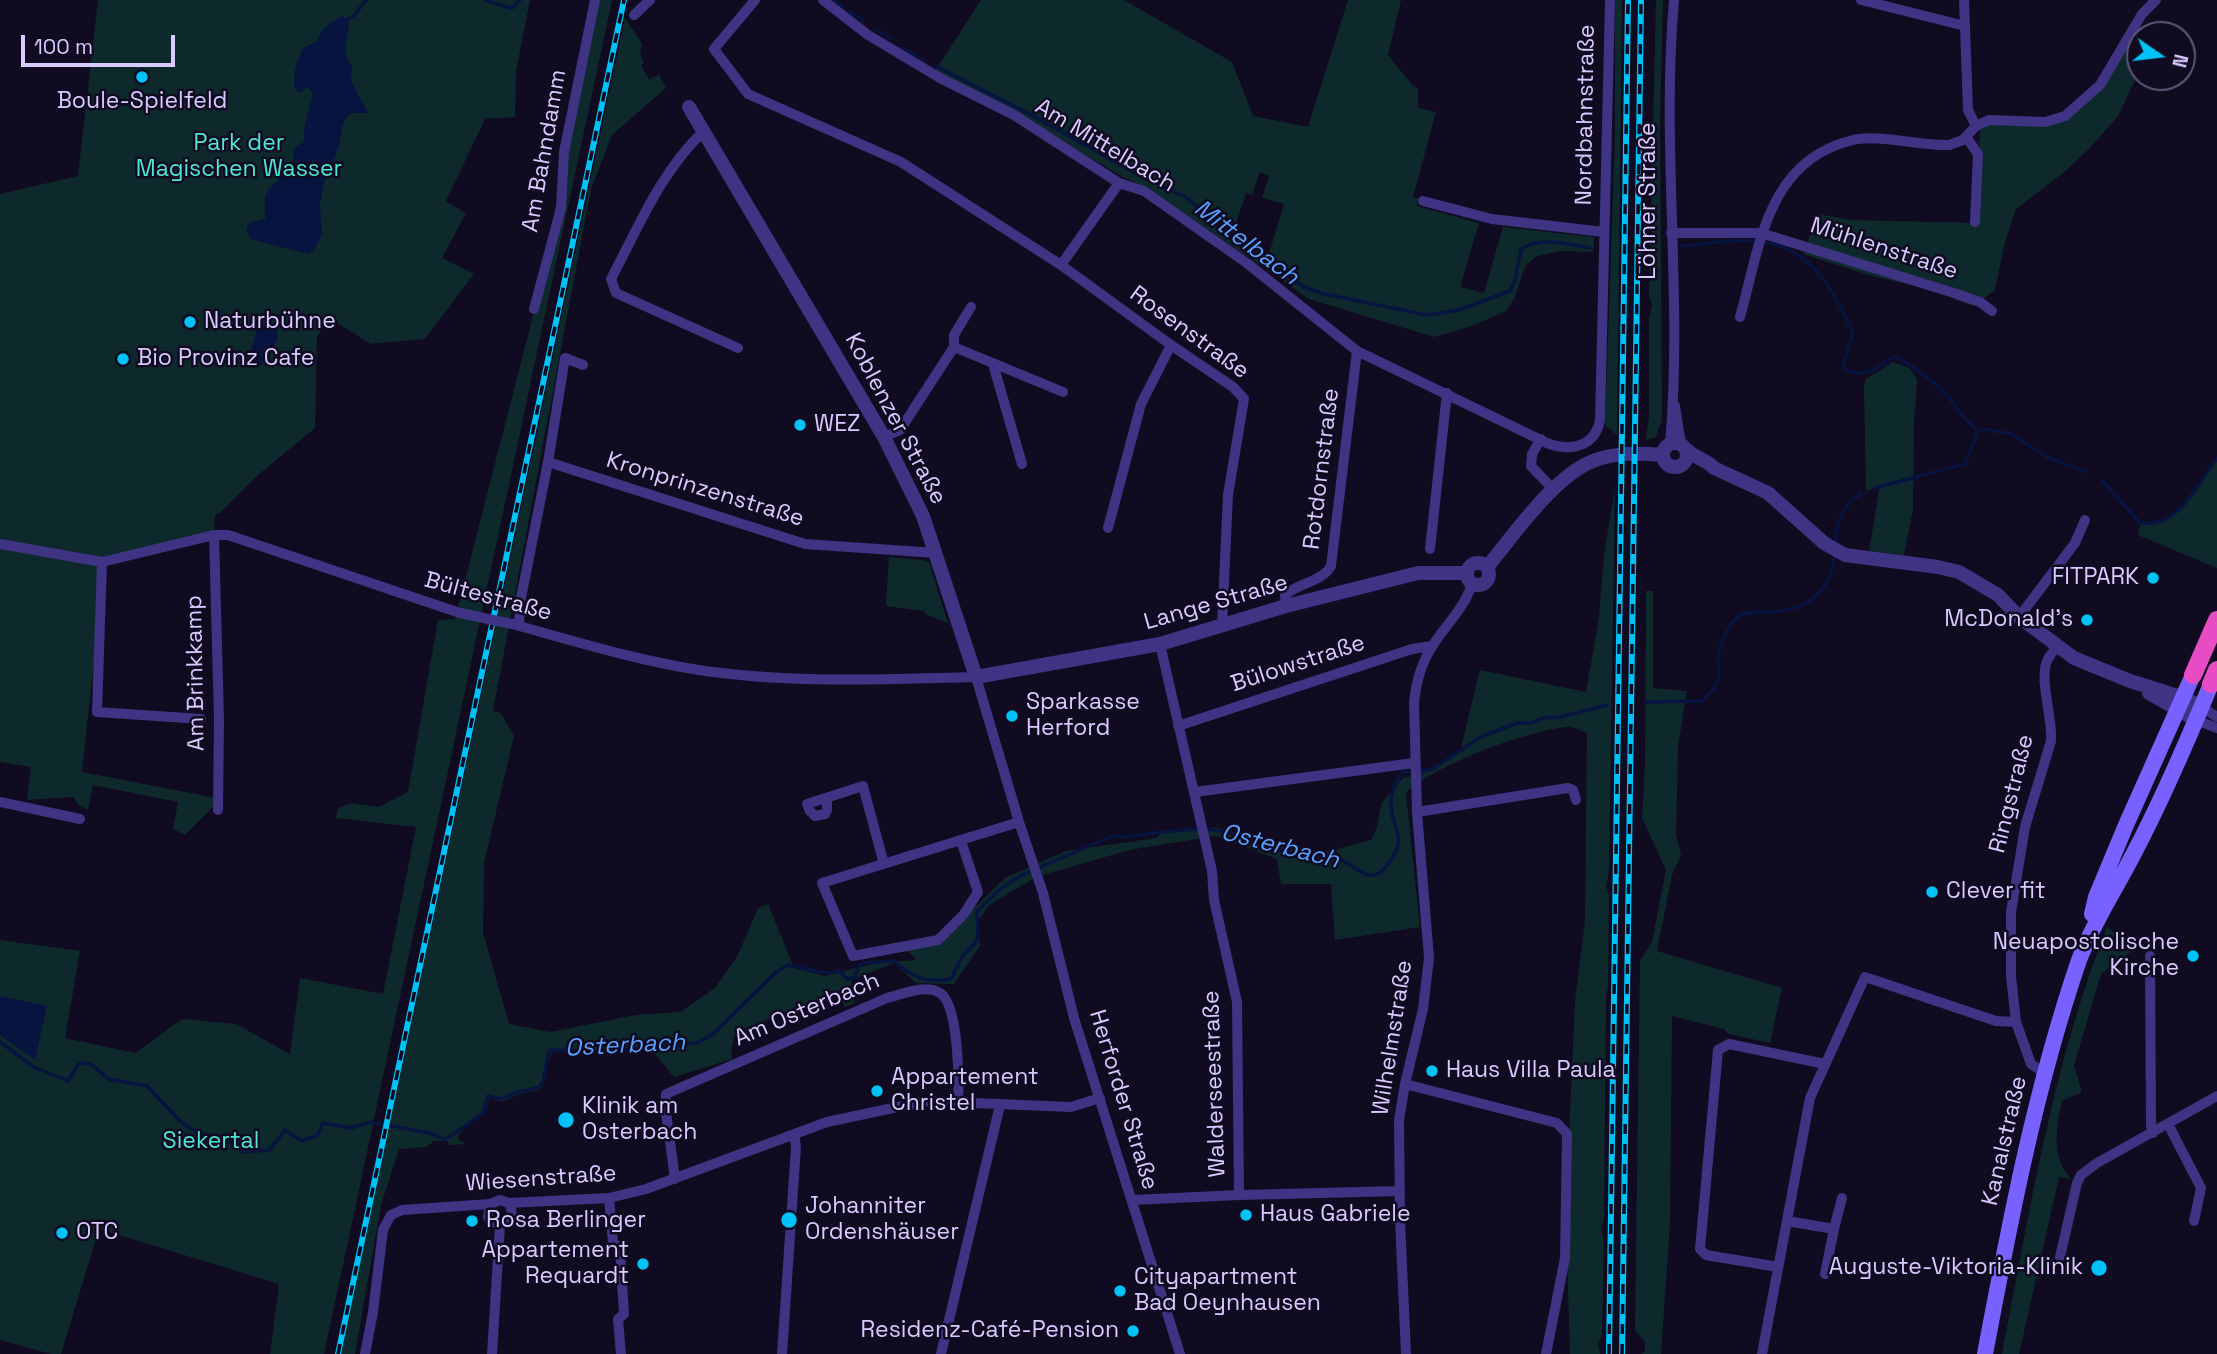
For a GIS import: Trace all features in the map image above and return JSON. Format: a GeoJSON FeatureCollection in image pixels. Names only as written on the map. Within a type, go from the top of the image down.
{"type":"FeatureCollection","features":[{"type":"Feature","properties":{"kind":"highway"},"geometry":{"type":"LineString","coordinates":[[2193,675],[2217,620]]}},
{"type":"Feature","properties":{"kind":"main road","name":"Kanalstraße"},"geometry":{"type":"LineString","coordinates":[[1984,1354],[2017,1188],[2044,1073],[2086,942],[2096,897],[2193,675]]}},
{"type":"Feature","properties":{"kind":"main road","name":"Kanalstraße"},"geometry":{"type":"LineString","coordinates":[[2086,942],[2133,856],[2214,677]]}},
{"type":"Feature","properties":{"kind":"street","name":"Am Bahndamm"},"geometry":{"type":"LineString","coordinates":[[534,309],[561,208],[566,142],[595,0]]}},
{"type":"Feature","properties":{"kind":"street"},"geometry":{"type":"LineString","coordinates":[[634,15],[650,0]]}},
{"type":"Feature","properties":{"kind":"street","name":"Rosenstraße"},"geometry":{"type":"LineString","coordinates":[[755,0],[714,49],[748,94],[901,162],[1061,265],[1233,387],[1244,399],[1228,495],[1222,625]]}},
{"type":"Feature","properties":{"kind":"street","name":"Am Mittelbach"},"geometry":{"type":"LineString","coordinates":[[823,0],[868,35],[940,78],[1014,115],[1119,183],[1144,191],[1248,264],[1357,351],[1541,439]]}},
{"type":"Feature","properties":{"kind":"street","name":"Nordbahnstraße"},"geometry":{"type":"LineString","coordinates":[[1541,439],[1555,446],[1575,447],[1592,438],[1599,426],[1609,0]]}},
{"type":"Feature","properties":{"kind":"street","name":"Löhner Straße"},"geometry":{"type":"LineString","coordinates":[[1674,0],[1671,233],[1675,448]]}},
{"type":"Feature","properties":{"kind":"street"},"geometry":{"type":"LineString","coordinates":[[1861,0],[1965,26]]}},
{"type":"Feature","properties":{"kind":"street"},"geometry":{"type":"LineString","coordinates":[[1964,0],[1968,110],[1976,126]]}},
{"type":"Feature","properties":{"kind":"street"},"geometry":{"type":"LineString","coordinates":[[1741,317],[1760,238],[1781,190],[1797,168],[1831,148],[1854,139],[1949,145],[1966,137],[1976,126],[1989,120],[2045,122],[2065,117],[2099,85],[2143,15],[2156,0]]}},
{"type":"Feature","properties":{"kind":"street","name":"Koblenzer Straße"},"geometry":{"type":"LineString","coordinates":[[689,107],[884,437],[913,494],[936,553],[1031,858]]}},
{"type":"Feature","properties":{"kind":"street"},"geometry":{"type":"LineString","coordinates":[[704,131],[686,148],[664,180],[611,279],[616,293],[738,348]]}},
{"type":"Feature","properties":{"kind":"street"},"geometry":{"type":"LineString","coordinates":[[1966,137],[1978,153],[1975,222]]}},
{"type":"Feature","properties":{"kind":"street"},"geometry":{"type":"LineString","coordinates":[[1061,265],[1119,183]]}},
{"type":"Feature","properties":{"kind":"street","name":"Nordbahnstraße"},"geometry":{"type":"LineString","coordinates":[[1423,201],[1492,219],[1604,232]]}},
{"type":"Feature","properties":{"kind":"street","name":"Mühlenstraße"},"geometry":{"type":"LineString","coordinates":[[1671,233],[1760,238],[1954,293],[1980,302],[1992,311]]}},
{"type":"Feature","properties":{"kind":"street"},"geometry":{"type":"LineString","coordinates":[[884,437],[900,430],[954,347],[954,335],[971,307]]}},
{"type":"Feature","properties":{"kind":"street"},"geometry":{"type":"LineString","coordinates":[[1108,527],[1141,404],[1171,345]]}},
{"type":"Feature","properties":{"kind":"street"},"geometry":{"type":"LineString","coordinates":[[954,347],[1063,392]]}},
{"type":"Feature","properties":{"kind":"street","name":"Rotdornstraße"},"geometry":{"type":"LineString","coordinates":[[1286,606],[1285,595],[1293,587],[1327,574],[1331,566],[1357,351]]}},
{"type":"Feature","properties":{"kind":"street"},"geometry":{"type":"LineString","coordinates":[[515,625],[548,462],[565,358],[583,365]]}},
{"type":"Feature","properties":{"kind":"street"},"geometry":{"type":"LineString","coordinates":[[993,364],[1022,464]]}},
{"type":"Feature","properties":{"kind":"street"},"geometry":{"type":"LineString","coordinates":[[1430,549],[1447,393]]}},
{"type":"Feature","properties":{"kind":"street"},"geometry":{"type":"LineString","coordinates":[[1541,439],[1532,454],[1531,466],[1553,489],[1577,469],[1593,461],[1624,454],[1675,448],[1709,462],[1714,468]]}},
{"type":"Feature","properties":{"kind":"street"},"geometry":{"type":"LineString","coordinates":[[1675,448],[1668,466],[1714,468],[1768,493],[1835,550],[1845,555],[1959,572],[1998,595],[2020,617],[2074,658],[2181,705],[2199,714],[2217,728]]}},
{"type":"Feature","properties":{"kind":"street"},"geometry":{"type":"LineString","coordinates":[[1675,448],[1688,457],[1681,467]]}},
{"type":"Feature","properties":{"kind":"street","name":"Kronprinzenstraße"},"geometry":{"type":"LineString","coordinates":[[548,462],[797,542],[936,553]]}},
{"type":"Feature","properties":{"kind":"street","name":"Lange Straße"},"geometry":{"type":"LineString","coordinates":[[976,677],[1160,644],[1286,606],[1418,573],[1470,578],[1471,566],[1477,563],[1487,567],[1553,489]]}},
{"type":"Feature","properties":{"kind":"street"},"geometry":{"type":"LineString","coordinates":[[2020,617],[2075,543],[2085,520]]}},
{"type":"Feature","properties":{"kind":"street","name":"Bültestraße"},"geometry":{"type":"LineString","coordinates":[[0,544],[102,562],[214,535],[228,535],[460,613],[628,656],[701,670],[820,681],[976,677]]}},
{"type":"Feature","properties":{"kind":"street","name":"Am Brinkkamp"},"geometry":{"type":"LineString","coordinates":[[214,535],[219,719],[218,810]]}},
{"type":"Feature","properties":{"kind":"street"},"geometry":{"type":"LineString","coordinates":[[102,562],[97,712],[201,719]]}},
{"type":"Feature","properties":{"kind":"street"},"geometry":{"type":"LineString","coordinates":[[1195,792],[1415,766],[1413,717],[1420,667],[1462,605],[1470,578]]}},
{"type":"Feature","properties":{"kind":"street","name":"Walderseestraße"},"geometry":{"type":"LineString","coordinates":[[1160,644],[1195,792],[1237,1002],[1239,1195]]}},
{"type":"Feature","properties":{"kind":"street","name":"Bülowstraße"},"geometry":{"type":"LineString","coordinates":[[1178,726],[1412,649],[1432,646]]}},
{"type":"Feature","properties":{"kind":"street","name":"Ringstraße"},"geometry":{"type":"LineString","coordinates":[[2044,1073],[2031,1064],[2016,1022],[2010,948],[2014,884],[2025,827],[2051,741],[2052,729],[2044,674],[2047,661],[2057,646]]}},
{"type":"Feature","properties":{"kind":"street"},"geometry":{"type":"LineString","coordinates":[[2199,714],[2217,717]]}},
{"type":"Feature","properties":{"kind":"street","name":"Wilhelmstraße"},"geometry":{"type":"LineString","coordinates":[[1406,1354],[1399,1120],[1423,1009],[1429,958],[1415,766]]}},
{"type":"Feature","properties":{"kind":"street"},"geometry":{"type":"LineString","coordinates":[[827,798],[863,786],[884,864]]}},
{"type":"Feature","properties":{"kind":"street"},"geometry":{"type":"LineString","coordinates":[[1417,812],[1568,788],[1573,790],[1576,800]]}},
{"type":"Feature","properties":{"kind":"street"},"geometry":{"type":"LineString","coordinates":[[0,802],[80,819]]}},
{"type":"Feature","properties":{"kind":"street"},"geometry":{"type":"LineString","coordinates":[[961,841],[978,892],[964,914],[938,940],[853,956],[822,883],[1019,822]]}},
{"type":"Feature","properties":{"kind":"street","name":"Herforder Straße"},"geometry":{"type":"LineString","coordinates":[[1031,858],[1074,1018],[1180,1354]]}},
{"type":"Feature","properties":{"kind":"street"},"geometry":{"type":"LineString","coordinates":[[2150,956],[2153,1133]]}},
{"type":"Feature","properties":{"kind":"street"},"geometry":{"type":"LineString","coordinates":[[1762,1354],[1810,1098],[1865,977],[1996,1021],[2016,1022]]}},
{"type":"Feature","properties":{"kind":"street","name":"Am Osterbach"},"geometry":{"type":"LineString","coordinates":[[675,1179],[665,1105],[666,1094],[887,998],[925,989],[940,993],[948,1001],[959,1062],[958,1103]]}},
{"type":"Feature","properties":{"kind":"street"},"geometry":{"type":"LineString","coordinates":[[1778,1266],[1706,1255],[1700,1249],[1718,1051],[1729,1044],[1825,1064]]}},
{"type":"Feature","properties":{"kind":"street"},"geometry":{"type":"LineString","coordinates":[[1405,1084],[1557,1123],[1567,1134],[1564,1258],[1546,1354]]}},
{"type":"Feature","properties":{"kind":"street"},"geometry":{"type":"LineString","coordinates":[[2060,1257],[2081,1175],[2096,1163],[2217,1096]]}},
{"type":"Feature","properties":{"kind":"street","name":"Wiesenstraße"},"geometry":{"type":"LineString","coordinates":[[365,1354],[383,1230],[391,1215],[402,1210],[490,1205],[500,1200],[509,1203],[610,1198],[675,1179],[827,1122],[926,1101],[1071,1107],[1100,1098]]}},
{"type":"Feature","properties":{"kind":"street"},"geometry":{"type":"LineString","coordinates":[[941,1354],[1000,1105]]}},
{"type":"Feature","properties":{"kind":"street"},"geometry":{"type":"LineString","coordinates":[[2168,1124],[2202,1188],[2194,1221]]}},
{"type":"Feature","properties":{"kind":"street"},"geometry":{"type":"LineString","coordinates":[[782,1354],[796,1147],[794,1134]]}},
{"type":"Feature","properties":{"kind":"street"},"geometry":{"type":"LineString","coordinates":[[1132,1200],[1400,1191]]}},
{"type":"Feature","properties":{"kind":"street"},"geometry":{"type":"LineString","coordinates":[[610,1198],[613,1242],[620,1250],[624,1314],[618,1319],[621,1354]]}},
{"type":"Feature","properties":{"kind":"street"},"geometry":{"type":"LineString","coordinates":[[1825,1275],[1842,1198]]}},
{"type":"Feature","properties":{"kind":"street"},"geometry":{"type":"LineString","coordinates":[[490,1205],[488,1217],[500,1225],[512,1217],[509,1203]]}},
{"type":"Feature","properties":{"kind":"street"},"geometry":{"type":"LineString","coordinates":[[1787,1220],[1834,1229]]}},
{"type":"Feature","properties":{"kind":"street"},"geometry":{"type":"LineString","coordinates":[[492,1354],[500,1225]]}},
{"type":"Feature","properties":{"kind":"green space","name":"Park der Magischen Wasser"},"geometry":{"type":"Polygon","coordinates":[[[98,0],[530,0],[516,71],[515,117],[485,119],[446,201],[466,213],[442,258],[474,274],[425,339],[371,344],[331,319],[317,336],[315,428],[215,515],[214,534],[101,557],[98,625],[82,772],[216,798],[217,803],[185,835],[173,829],[178,802],[93,785],[88,810],[77,804],[74,797],[27,800],[31,767],[0,762],[0,194],[78,176],[98,0]]]}},
{"type":"Feature","properties":{"kind":"green space","name":"Siekertal"},"geometry":{"type":"Polygon","coordinates":[[[598,0],[612,0],[324,1354],[270,1354],[279,1284],[99,1229],[61,1354],[51,1354],[0,1340],[0,940],[80,951],[65,1038],[135,1053],[182,1019],[236,1024],[290,1054],[300,978],[383,994],[416,827],[336,818],[338,808],[352,803],[379,807],[408,792],[438,620],[455,619],[534,312],[598,0]]]}},
{"type":"Feature","properties":{"kind":"green space"},"geometry":{"type":"Polygon","coordinates":[[[981,0],[1124,0],[1232,62],[1253,116],[1308,127],[1348,0],[1401,0],[1388,55],[1413,86],[1418,88],[1418,108],[1436,112],[1413,197],[1418,198],[1417,206],[1479,223],[1460,287],[1484,293],[1503,227],[1594,237],[1593,252],[1561,251],[1537,256],[1525,266],[1515,297],[1506,311],[1472,326],[1434,337],[1309,299],[1146,187],[1123,177],[1015,113],[934,73],[981,0]],[[1260,172],[1252,195],[1246,193],[1234,229],[1268,257],[1284,204],[1262,198],[1269,176],[1260,172]]]}},
{"type":"Feature","properties":{"kind":"green space"},"geometry":{"type":"Polygon","coordinates":[[[1615,0],[1622,0],[1617,435],[1605,425],[1615,138],[1615,0]]]}},
{"type":"Feature","properties":{"kind":"green space"},"geometry":{"type":"Polygon","coordinates":[[[1656,0],[1663,0],[1660,125],[1662,422],[1656,437],[1646,440],[1649,416],[1649,319],[1652,304],[1649,296],[1656,0]]]}},
{"type":"Feature","properties":{"kind":"green space"},"geometry":{"type":"Polygon","coordinates":[[[625,18],[642,44],[640,54],[644,62],[641,66],[649,79],[659,75],[666,88],[612,135],[591,189],[493,711],[501,713],[514,736],[484,863],[483,933],[509,1024],[550,1032],[636,1015],[680,1012],[715,988],[737,957],[758,908],[768,904],[794,968],[825,976],[876,963],[916,960],[907,950],[938,943],[1005,878],[1066,851],[1156,838],[1165,831],[1184,832],[1214,827],[1284,848],[1329,851],[1371,840],[1377,827],[1381,804],[1403,778],[1419,775],[1460,752],[1480,670],[1586,692],[1599,617],[1604,555],[1615,488],[1609,869],[1606,888],[1609,895],[1604,1220],[1601,1227],[1604,1243],[1602,1336],[1598,1343],[1600,1354],[1570,1354],[1567,1256],[1569,1137],[1575,1001],[1585,922],[1587,733],[1569,727],[1528,735],[1482,751],[1438,771],[1406,793],[1420,927],[1335,940],[1331,884],[1281,884],[1277,859],[1216,836],[1129,850],[1036,877],[989,905],[978,921],[980,946],[954,984],[916,983],[894,963],[851,980],[855,1003],[845,1007],[836,992],[735,1033],[732,1059],[674,1077],[651,1049],[553,1052],[540,1090],[519,1094],[502,1102],[490,1098],[483,1115],[468,1124],[457,1138],[466,1144],[450,1145],[447,1141],[434,1141],[426,1147],[399,1149],[381,1205],[355,1354],[341,1354],[625,18]]]}},
{"type":"Feature","properties":{"kind":"green space"},"geometry":{"type":"Polygon","coordinates":[[[2126,43],[2126,91],[2130,91],[2118,116],[2063,173],[2016,209],[2005,242],[1995,290],[1974,306],[1954,299],[1953,295],[1872,276],[1803,254],[1818,214],[1851,220],[1977,223],[1980,127],[1994,122],[2068,118],[2126,43]]]}},
{"type":"Feature","properties":{"kind":"green space"},"geometry":{"type":"Polygon","coordinates":[[[1893,362],[1909,368],[1917,379],[1913,509],[1904,555],[1869,551],[1880,486],[1866,491],[1864,385],[1866,379],[1893,362]]]}},
{"type":"Feature","properties":{"kind":"green space"},"geometry":{"type":"Polygon","coordinates":[[[2217,457],[2217,568],[2138,535],[2141,523],[2167,518],[2177,510],[2217,457]]]}},
{"type":"Feature","properties":{"kind":"green space"},"geometry":{"type":"Polygon","coordinates":[[[889,557],[929,562],[948,623],[925,614],[924,611],[886,606],[889,557]]]}},
{"type":"Feature","properties":{"kind":"green space"},"geometry":{"type":"Polygon","coordinates":[[[1646,591],[1653,591],[1653,688],[1687,691],[1678,746],[1676,835],[1681,855],[1672,875],[1657,951],[1782,988],[1770,1043],[1729,1034],[1724,1029],[1672,1016],[1670,1223],[1661,1354],[1642,1354],[1645,1342],[1635,1330],[1640,961],[1652,942],[1666,870],[1642,818],[1646,591]]]}},
{"type":"Feature","properties":{"kind":"green space"},"geometry":{"type":"Polygon","coordinates":[[[2107,927],[2136,948],[2101,974],[2074,1065],[2082,1092],[2062,1101],[2058,1121],[2060,1161],[2071,1179],[2059,1177],[2019,1354],[2002,1354],[2033,1191],[2057,1084],[2088,979],[2107,927]]]}},
{"type":"Feature","properties":{"kind":"water"},"geometry":{"type":"Polygon","coordinates":[[[342,15],[349,22],[346,51],[352,66],[351,81],[368,113],[351,113],[343,123],[339,146],[324,184],[320,204],[322,235],[314,250],[308,254],[250,239],[246,229],[249,223],[265,219],[265,196],[286,173],[293,161],[295,147],[304,142],[304,129],[313,93],[307,87],[298,92],[294,87],[295,69],[303,48],[317,41],[322,30],[342,15]]]}},
{"type":"Feature","properties":{"kind":"water"},"geometry":{"type":"Polygon","coordinates":[[[269,322],[278,332],[276,343],[261,365],[252,364],[251,351],[258,324],[269,322]]]}},
{"type":"Feature","properties":{"kind":"water"},"geometry":{"type":"Polygon","coordinates":[[[0,996],[47,1006],[35,1060],[0,1035],[0,996]]]}},
{"type":"Feature","properties":{"kind":"waterway"},"geometry":{"type":"LineString","coordinates":[[348,19],[353,17],[366,0]]}},
{"type":"Feature","properties":{"kind":"waterway"},"geometry":{"type":"LineString","coordinates":[[485,0],[510,8],[520,0]]}},
{"type":"Feature","properties":{"kind":"waterway","name":"Mittelbach"},"geometry":{"type":"LineString","coordinates":[[834,0],[843,7]]}},
{"type":"Feature","properties":{"kind":"waterway","name":"Mittelbach"},"geometry":{"type":"LineString","coordinates":[[850,12],[864,21]]}},
{"type":"Feature","properties":{"kind":"waterway","name":"Mittelbach"},"geometry":{"type":"LineString","coordinates":[[876,29],[891,38]]}},
{"type":"Feature","properties":{"kind":"waterway","name":"Mittelbach"},"geometry":{"type":"LineString","coordinates":[[902,48],[925,61]]}},
{"type":"Feature","properties":{"kind":"waterway","name":"Mittelbach"},"geometry":{"type":"LineString","coordinates":[[936,66],[1142,177],[1184,196],[1250,249],[1304,287],[1324,294],[1427,315],[1459,310],[1510,291],[1521,249],[1529,245],[1555,242],[1590,248]]}},
{"type":"Feature","properties":{"kind":"waterway"},"geometry":{"type":"LineString","coordinates":[[1682,246],[1755,241],[1781,246],[1796,254],[1820,275],[1853,332],[1843,365],[1845,370],[1865,372],[1877,368],[1894,356],[1936,385],[1978,431],[1983,429],[2011,434],[2047,457],[2086,472]]}},
{"type":"Feature","properties":{"kind":"waterway","name":"Osterbach"},"geometry":{"type":"LineString","coordinates":[[1875,488],[1965,464],[1978,432]]}},
{"type":"Feature","properties":{"kind":"waterway"},"geometry":{"type":"LineString","coordinates":[[2103,481],[2140,523],[2154,523],[2166,519],[2186,502],[2217,458]]}},
{"type":"Feature","properties":{"kind":"waterway","name":"Osterbach"},"geometry":{"type":"LineString","coordinates":[[1835,545],[1841,515],[1861,494]]}},
{"type":"Feature","properties":{"kind":"waterway","name":"Osterbach"},"geometry":{"type":"LineString","coordinates":[[1646,702],[1702,701],[1717,683],[1720,647],[1735,619],[1746,613],[1797,607],[1816,596],[1829,577],[1835,552]]}},
{"type":"Feature","properties":{"kind":"waterway","name":"Osterbach"},"geometry":{"type":"LineString","coordinates":[[0,1042],[34,1067],[68,1081],[79,1063],[91,1064],[108,1079],[147,1086],[181,1122],[195,1131],[234,1143],[243,1152],[270,1150],[285,1130],[302,1141],[317,1136],[323,1123],[351,1128],[372,1122],[429,1133],[445,1139],[482,1113],[488,1096],[501,1099],[517,1092],[538,1088],[543,1082],[551,1050],[617,1051],[696,1043],[712,1035],[775,973],[788,965],[826,973],[840,971],[847,979],[855,977],[863,963],[894,961],[920,978],[951,979],[962,957],[978,936],[977,911],[999,890],[1022,875],[1112,836],[1195,829],[1214,830],[1302,856],[1341,859],[1366,874],[1379,873],[1393,857],[1397,847],[1391,798],[1401,773],[1431,770],[1481,737],[1517,723],[1561,717],[1607,705]]}},
{"type":"Feature","properties":{"kind":"railway"},"geometry":{"type":"LineString","coordinates":[[338,1354],[624,0]]}},
{"type":"Feature","properties":{"kind":"railway"},"geometry":{"type":"LineString","coordinates":[[1609,1354],[1628,0]]}},
{"type":"Feature","properties":{"kind":"railway"},"geometry":{"type":"LineString","coordinates":[[1622,1354],[1641,0]]}},
{"type":"Feature","properties":{"kind":"place","name":"Boule-Spielfeld"},"geometry":{"type":"Point","coordinates":[142,77]}},
{"type":"Feature","properties":{"kind":"place","name":"Naturbühne"},"geometry":{"type":"Point","coordinates":[190,322]}},
{"type":"Feature","properties":{"kind":"place","name":"Bio Provinz Cafe"},"geometry":{"type":"Point","coordinates":[123,359]}},
{"type":"Feature","properties":{"kind":"place","name":"WEZ"},"geometry":{"type":"Point","coordinates":[800,425]}},
{"type":"Feature","properties":{"kind":"place","name":"FITPARK"},"geometry":{"type":"Point","coordinates":[2153,578]}},
{"type":"Feature","properties":{"kind":"place","name":"McDonald's"},"geometry":{"type":"Point","coordinates":[2087,620]}},
{"type":"Feature","properties":{"kind":"place","name":"Sparkasse Herford"},"geometry":{"type":"Point","coordinates":[1012,716]}},
{"type":"Feature","properties":{"kind":"place","name":"Clever fit"},"geometry":{"type":"Point","coordinates":[1932,892]}},
{"type":"Feature","properties":{"kind":"place","name":"Neuapostolische Kirche"},"geometry":{"type":"Point","coordinates":[2193,956]}},
{"type":"Feature","properties":{"kind":"place","name":"Haus Villa Paula"},"geometry":{"type":"Point","coordinates":[1432,1071]}},
{"type":"Feature","properties":{"kind":"place","name":"Appartement Christel"},"geometry":{"type":"Point","coordinates":[877,1091]}},
{"type":"Feature","properties":{"kind":"place","name":"Klinik am Osterbach"},"geometry":{"type":"Point","coordinates":[566,1120]}},
{"type":"Feature","properties":{"kind":"place","name":"Haus Gabriele"},"geometry":{"type":"Point","coordinates":[1246,1215]}},
{"type":"Feature","properties":{"kind":"place","name":"Johanniter Ordenshäuser"},"geometry":{"type":"Point","coordinates":[789,1220]}},
{"type":"Feature","properties":{"kind":"place","name":"Rosa Berlinger"},"geometry":{"type":"Point","coordinates":[472,1221]}},
{"type":"Feature","properties":{"kind":"place","name":"OTC"},"geometry":{"type":"Point","coordinates":[62,1233]}},
{"type":"Feature","properties":{"kind":"place","name":"Appartement Requardt"},"geometry":{"type":"Point","coordinates":[643,1264]}},
{"type":"Feature","properties":{"kind":"place","name":"Auguste-Viktoria-Klinik"},"geometry":{"type":"Point","coordinates":[2099,1268]}},
{"type":"Feature","properties":{"kind":"place","name":"Cityapartment Bad Oeynhausen"},"geometry":{"type":"Point","coordinates":[1120,1291]}},
{"type":"Feature","properties":{"kind":"place","name":"Residenz-Café-Pension"},"geometry":{"type":"Point","coordinates":[1133,1331]}}]}
